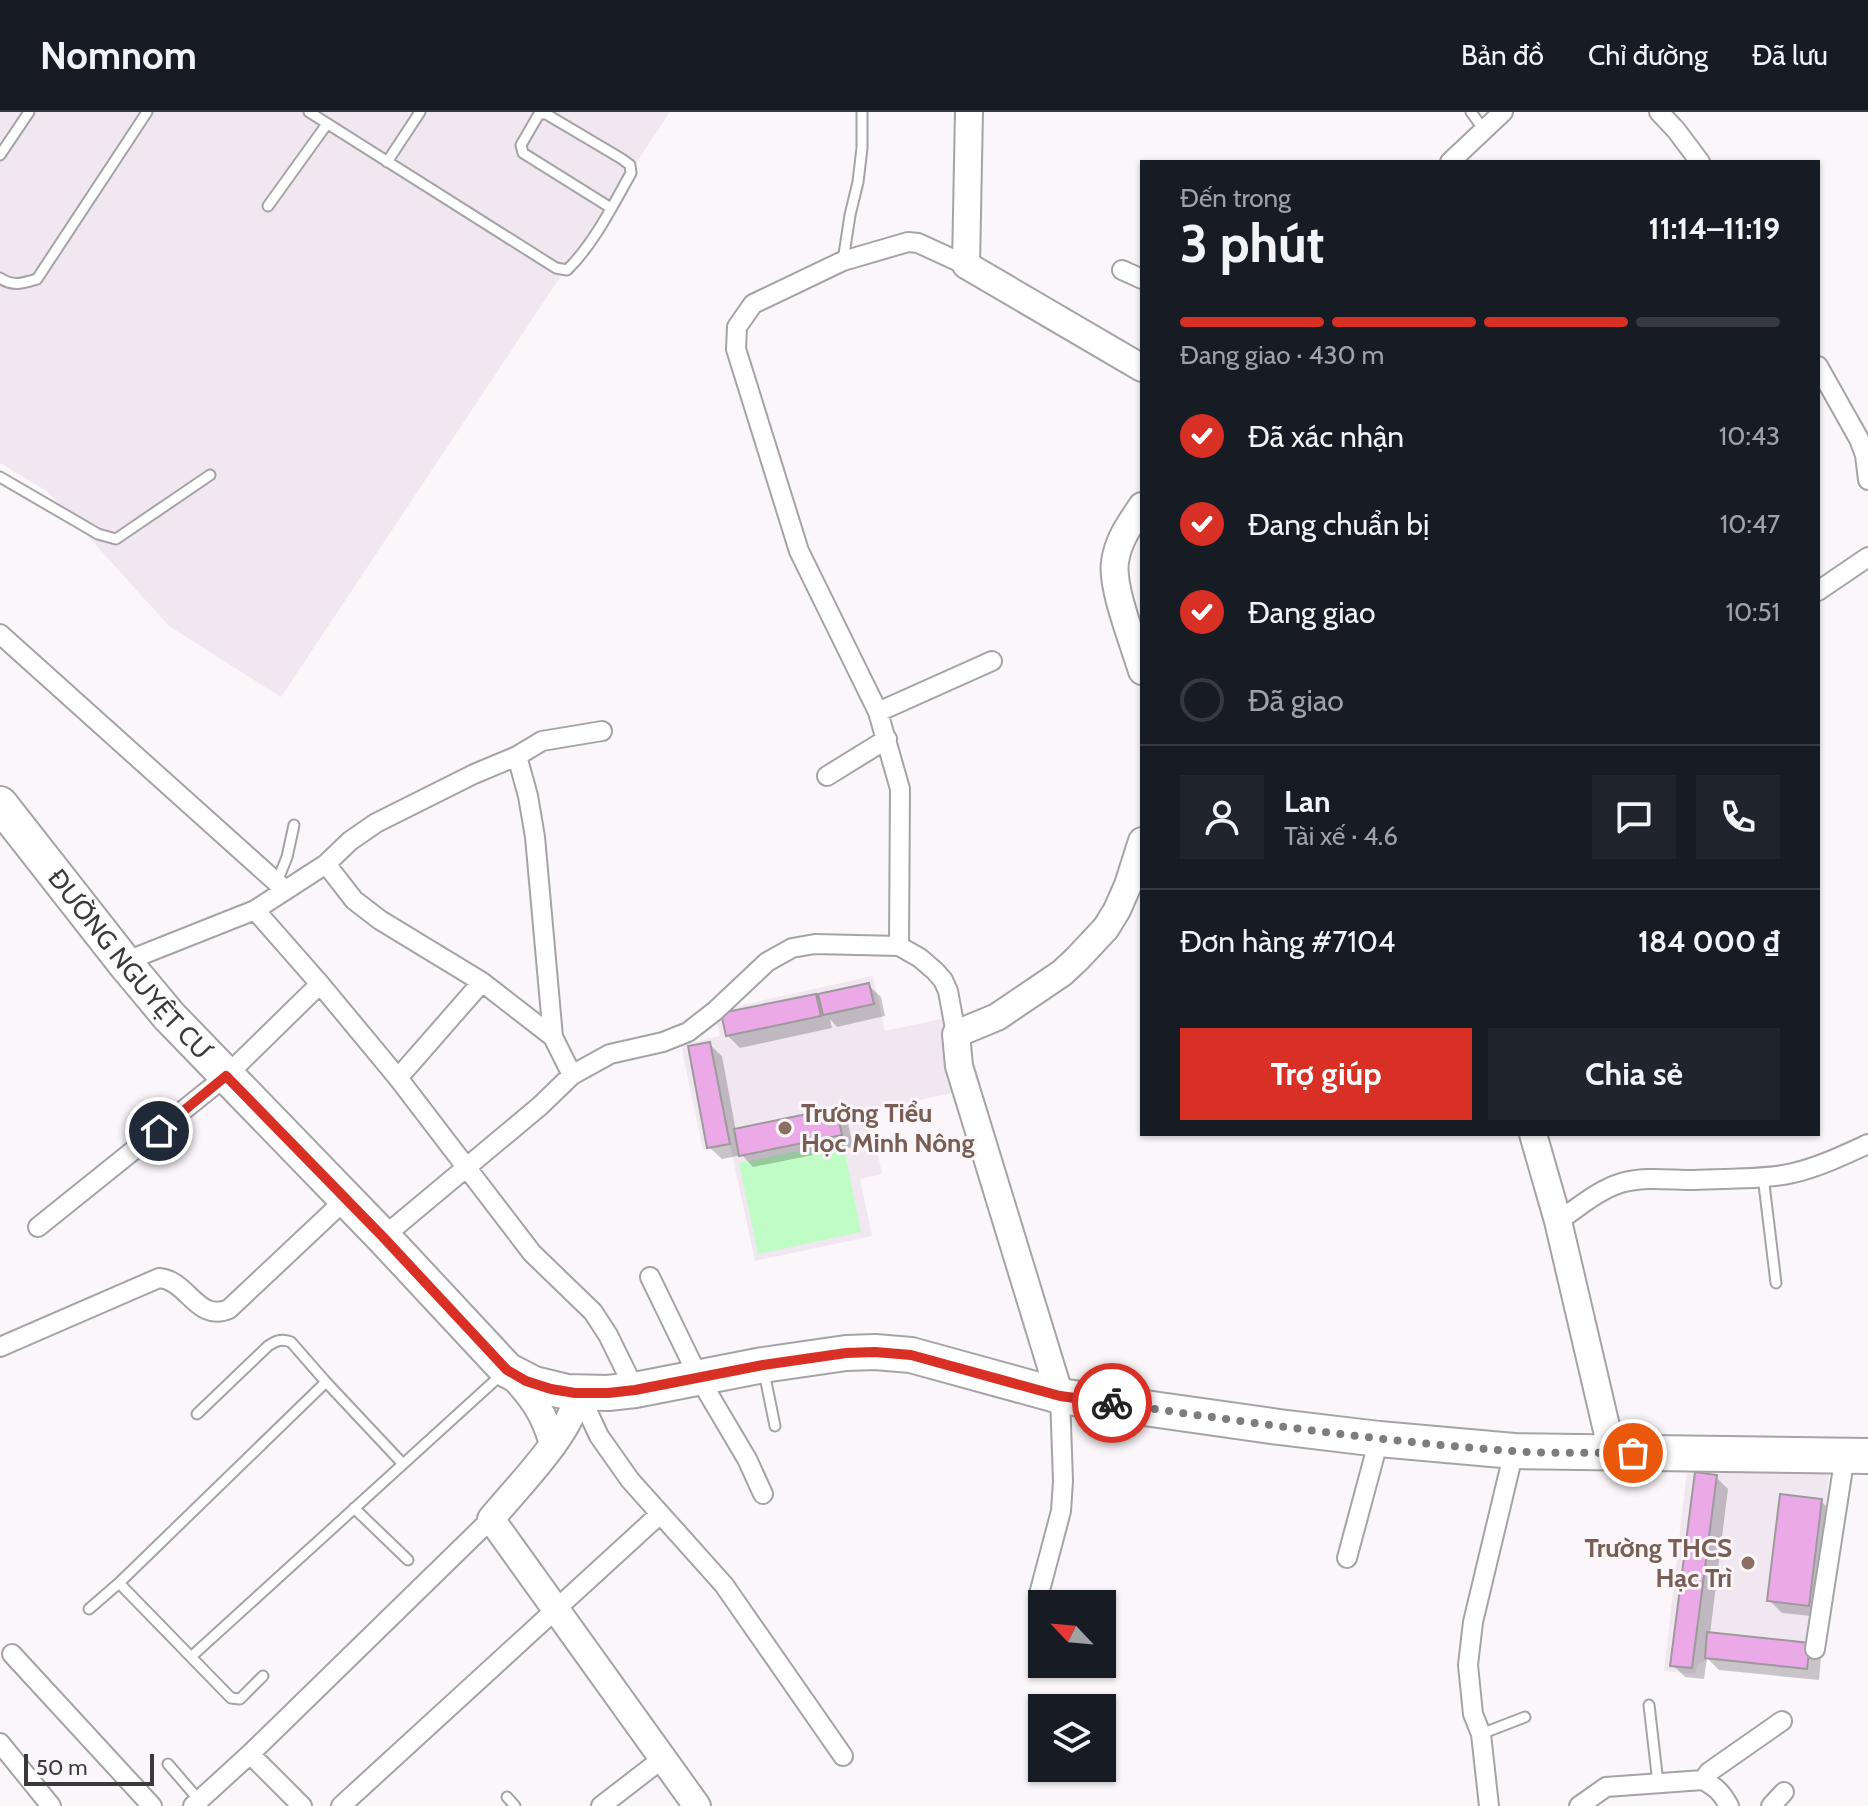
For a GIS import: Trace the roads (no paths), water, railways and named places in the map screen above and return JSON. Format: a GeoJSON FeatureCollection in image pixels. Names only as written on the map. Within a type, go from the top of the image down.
{"type":"FeatureCollection","features":[{"type":"Feature","properties":{"kind":"highway","name":"ĐƯỜNG NGUYỆT CƯ"},"geometry":{"type":"LineString","coordinates":[[0,804],[169,1016],[507,1370],[534,1384],[559,1391],[608,1393],[763,1365],[875,1352],[911,1355],[1060,1396],[1379,1439],[1514,1451],[1857,1456]]}},
{"type":"Feature","properties":{"kind":"street"},"geometry":{"type":"LineString","coordinates":[[966,265],[969,112]]}},
{"type":"Feature","properties":{"kind":"street"},"geometry":{"type":"LineString","coordinates":[[1452,160],[1503,112]]}},
{"type":"Feature","properties":{"kind":"street"},"geometry":{"type":"LineString","coordinates":[[1659,112],[1698,160]]}},
{"type":"Feature","properties":{"kind":"street"},"geometry":{"type":"LineString","coordinates":[[899,946],[900,789],[887,739],[878,712],[799,551],[736,349],[737,327],[753,304],[843,261],[908,242],[918,243],[966,265],[1140,367]]}},
{"type":"Feature","properties":{"kind":"street"},"geometry":{"type":"LineString","coordinates":[[1122,270],[1140,278]]}},
{"type":"Feature","properties":{"kind":"street"},"geometry":{"type":"LineString","coordinates":[[1820,370],[1859,439],[1865,455],[1868,480]]}},
{"type":"Feature","properties":{"kind":"street"},"geometry":{"type":"LineString","coordinates":[[1140,509],[1121,540],[1114,572],[1140,664]]}},
{"type":"Feature","properties":{"kind":"street"},"geometry":{"type":"LineString","coordinates":[[1820,590],[1868,557]]}},
{"type":"Feature","properties":{"kind":"street"},"geometry":{"type":"LineString","coordinates":[[0,634],[280,886]]}},
{"type":"Feature","properties":{"kind":"street"},"geometry":{"type":"LineString","coordinates":[[878,712],[992,661]]}},
{"type":"Feature","properties":{"kind":"street"},"geometry":{"type":"LineString","coordinates":[[124,962],[255,910],[280,886],[326,864],[350,841],[376,823],[542,741],[602,731]]}},
{"type":"Feature","properties":{"kind":"street"},"geometry":{"type":"LineString","coordinates":[[827,776],[887,739]]}},
{"type":"Feature","properties":{"kind":"street"},"geometry":{"type":"LineString","coordinates":[[517,756],[535,837],[553,1037],[572,1075]]}},
{"type":"Feature","properties":{"kind":"street"},"geometry":{"type":"LineString","coordinates":[[956,1034],[997,1017],[1062,973],[1077,959],[1106,928],[1117,910],[1140,847]]}},
{"type":"Feature","properties":{"kind":"street"},"geometry":{"type":"LineString","coordinates":[[326,864],[354,900],[380,920],[482,982],[553,1037]]}},
{"type":"Feature","properties":{"kind":"street"},"geometry":{"type":"LineString","coordinates":[[255,910],[398,1078],[532,1253],[593,1312],[635,1390]]}},
{"type":"Feature","properties":{"kind":"street"},"geometry":{"type":"LineString","coordinates":[[383,1237],[540,1106],[572,1075],[610,1054],[663,1042],[688,1032],[767,962],[792,948],[815,944],[899,946],[935,971],[948,991],[959,1066],[1060,1396],[1061,1511],[1040,1590]]}},
{"type":"Feature","properties":{"kind":"street"},"geometry":{"type":"LineString","coordinates":[[398,1078],[482,982]]}},
{"type":"Feature","properties":{"kind":"street"},"geometry":{"type":"LineString","coordinates":[[38,1227],[226,1076],[320,984]]}},
{"type":"Feature","properties":{"kind":"street"},"geometry":{"type":"LineString","coordinates":[[1534,1136],[1558,1221],[1612,1452]]}},
{"type":"Feature","properties":{"kind":"street"},"geometry":{"type":"LineString","coordinates":[[1558,1221],[1605,1189],[1623,1182],[1792,1173],[1868,1144]]}},
{"type":"Feature","properties":{"kind":"street"},"geometry":{"type":"LineString","coordinates":[[4,1340],[159,1278],[167,1278],[177,1284],[200,1307],[223,1312],[346,1199]]}},
{"type":"Feature","properties":{"kind":"street"},"geometry":{"type":"LineString","coordinates":[[650,1277],[699,1378],[747,1459],[763,1494]]}},
{"type":"Feature","properties":{"kind":"street"},"geometry":{"type":"LineString","coordinates":[[507,1370],[540,1409],[553,1445]]}},
{"type":"Feature","properties":{"kind":"street"},"geometry":{"type":"LineString","coordinates":[[196,1803],[491,1519],[553,1445],[569,1420],[579,1393]]}},
{"type":"Feature","properties":{"kind":"street"},"geometry":{"type":"LineString","coordinates":[[579,1393],[599,1436],[630,1480],[724,1585],[843,1756]]}},
{"type":"Feature","properties":{"kind":"street"},"geometry":{"type":"LineString","coordinates":[[1347,1558],[1379,1439]]}},
{"type":"Feature","properties":{"kind":"street"},"geometry":{"type":"LineString","coordinates":[[1489,1806],[1481,1734],[1473,1714],[1468,1665],[1473,1622],[1514,1451]]}},
{"type":"Feature","properties":{"kind":"street"},"geometry":{"type":"LineString","coordinates":[[1815,1649],[1857,1456]]}},
{"type":"Feature","properties":{"kind":"street"},"geometry":{"type":"LineString","coordinates":[[341,1806],[660,1514]]}},
{"type":"Feature","properties":{"kind":"street"},"geometry":{"type":"LineString","coordinates":[[491,1519],[697,1806]]}},
{"type":"Feature","properties":{"kind":"street"},"geometry":{"type":"LineString","coordinates":[[12,1654],[152,1806]]}},
{"type":"Feature","properties":{"kind":"street"},"geometry":{"type":"LineString","coordinates":[[1703,1780],[1709,1772],[1782,1721]]}},
{"type":"Feature","properties":{"kind":"street"},"geometry":{"type":"LineString","coordinates":[[0,1743],[51,1806]]}},
{"type":"Feature","properties":{"kind":"street"},"geometry":{"type":"LineString","coordinates":[[250,1754],[302,1806]]}},
{"type":"Feature","properties":{"kind":"street"},"geometry":{"type":"LineString","coordinates":[[601,1806],[662,1759]]}},
{"type":"Feature","properties":{"kind":"street"},"geometry":{"type":"LineString","coordinates":[[1579,1806],[1606,1787],[1703,1780],[1715,1786],[1729,1806]]}},
{"type":"Feature","properties":{"kind":"lane"},"geometry":{"type":"LineString","coordinates":[[0,155],[29,112]]}},
{"type":"Feature","properties":{"kind":"lane"},"geometry":{"type":"LineString","coordinates":[[0,278],[7,283],[21,284],[37,279],[147,112]]}},
{"type":"Feature","properties":{"kind":"lane"},"geometry":{"type":"LineString","coordinates":[[309,112],[556,268],[567,270],[577,260],[611,208],[631,173],[630,165],[546,114],[539,114],[521,145],[523,153],[611,208]]}},
{"type":"Feature","properties":{"kind":"lane"},"geometry":{"type":"LineString","coordinates":[[387,162],[420,112]]}},
{"type":"Feature","properties":{"kind":"lane"},"geometry":{"type":"LineString","coordinates":[[843,261],[858,182],[862,112]]}},
{"type":"Feature","properties":{"kind":"lane"},"geometry":{"type":"LineString","coordinates":[[1471,112],[1484,130]]}},
{"type":"Feature","properties":{"kind":"lane"},"geometry":{"type":"LineString","coordinates":[[268,206],[327,124]]}},
{"type":"Feature","properties":{"kind":"lane"},"geometry":{"type":"LineString","coordinates":[[0,477],[98,534],[116,539],[210,475]]}},
{"type":"Feature","properties":{"kind":"lane"},"geometry":{"type":"LineString","coordinates":[[280,886],[294,825]]}},
{"type":"Feature","properties":{"kind":"lane"},"geometry":{"type":"LineString","coordinates":[[1763,1176],[1776,1283]]}},
{"type":"Feature","properties":{"kind":"lane"},"geometry":{"type":"LineString","coordinates":[[197,1414],[268,1346],[277,1340],[284,1340],[291,1342],[403,1464]]}},
{"type":"Feature","properties":{"kind":"lane"},"geometry":{"type":"LineString","coordinates":[[763,1365],[775,1426]]}},
{"type":"Feature","properties":{"kind":"lane"},"geometry":{"type":"LineString","coordinates":[[192,1656],[507,1370]]}},
{"type":"Feature","properties":{"kind":"lane"},"geometry":{"type":"LineString","coordinates":[[89,1609],[326,1382]]}},
{"type":"Feature","properties":{"kind":"lane"},"geometry":{"type":"LineString","coordinates":[[354,1508],[408,1560]]}},
{"type":"Feature","properties":{"kind":"lane"},"geometry":{"type":"LineString","coordinates":[[119,1583],[231,1698],[240,1699],[263,1676]]}},
{"type":"Feature","properties":{"kind":"lane"},"geometry":{"type":"LineString","coordinates":[[1649,1705],[1658,1783]]}},
{"type":"Feature","properties":{"kind":"lane"},"geometry":{"type":"LineString","coordinates":[[1481,1734],[1525,1717]]}},
{"type":"Feature","properties":{"kind":"lane"},"geometry":{"type":"LineString","coordinates":[[168,1764],[196,1803]]}},
{"type":"Feature","properties":{"kind":"lane"},"geometry":{"type":"LineString","coordinates":[[507,1797],[515,1806]]}},
{"type":"Feature","properties":{"kind":"place","name":"Trường Tiểu Học Minh Nông"},"geometry":{"type":"Point","coordinates":[785,1128]}},
{"type":"Feature","properties":{"kind":"place","name":"Trường THCS Hạc Trì"},"geometry":{"type":"Point","coordinates":[1748,1563]}}]}
